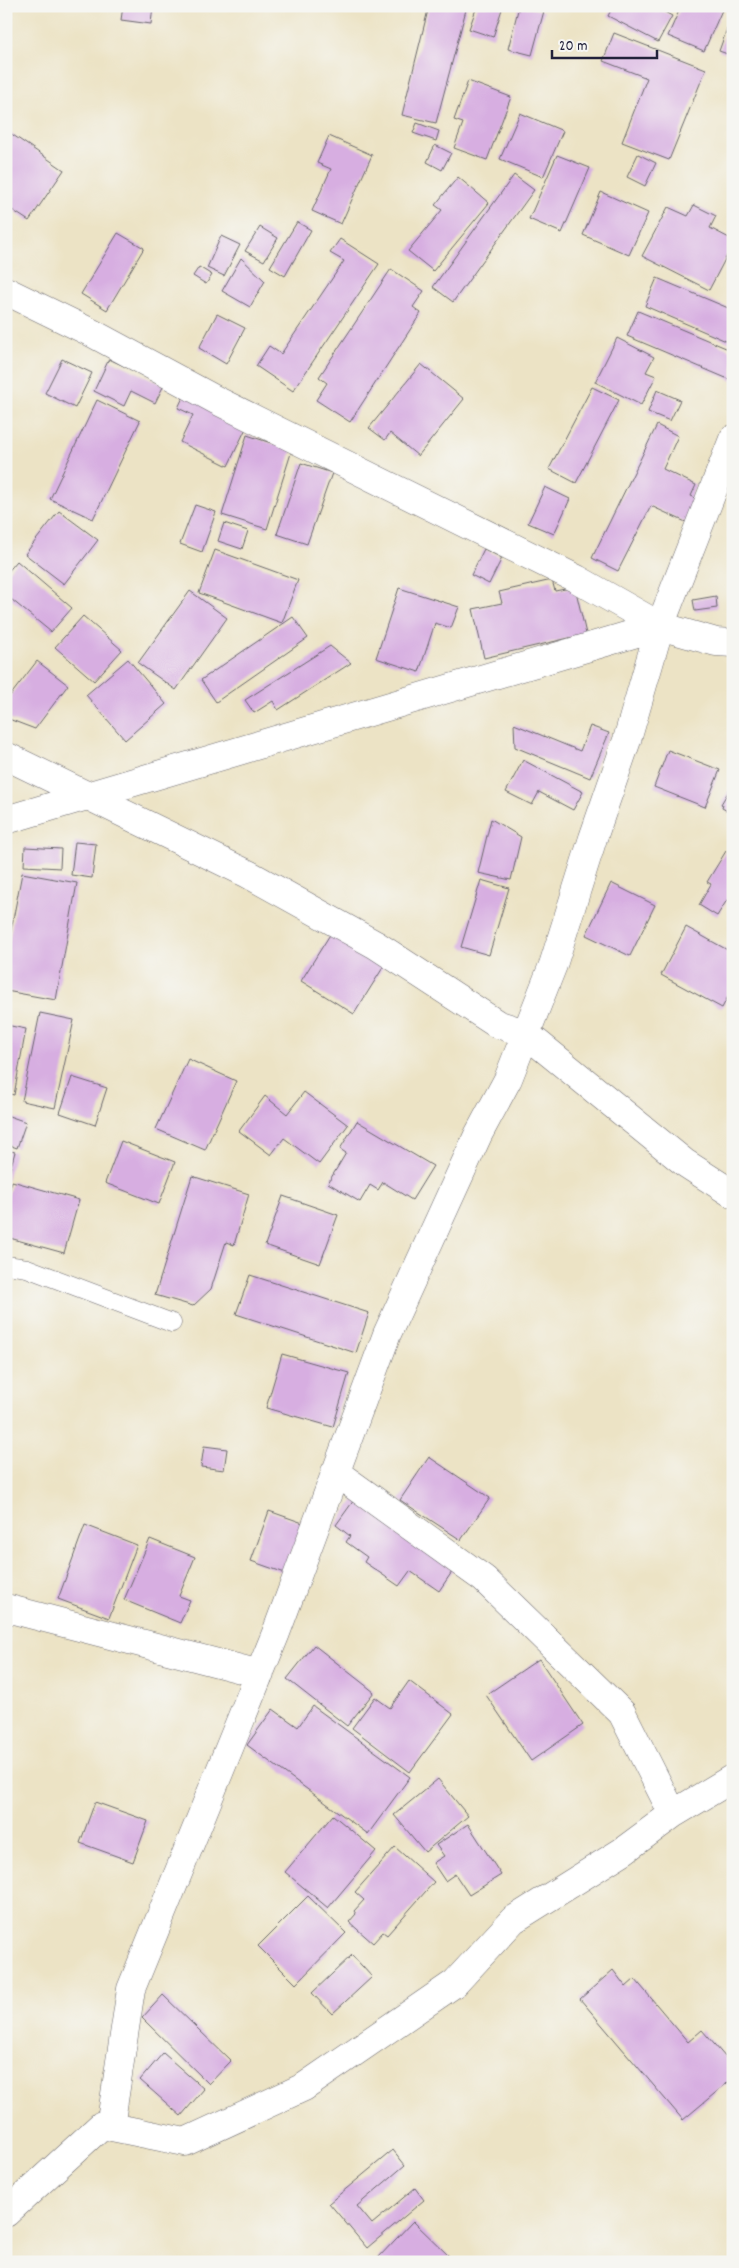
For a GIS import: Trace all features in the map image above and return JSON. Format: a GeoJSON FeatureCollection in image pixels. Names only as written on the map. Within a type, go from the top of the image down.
{"type":"FeatureCollection","features":[{"type":"Feature","properties":{"kind":"street"},"geometry":{"type":"LineString","coordinates":[[6,291],[92,333],[216,400],[568,574],[660,626],[716,642],[733,643]]}},
{"type":"Feature","properties":{"kind":"street"},"geometry":{"type":"LineString","coordinates":[[112,2114],[131,1989],[260,1674],[387,1334],[478,1135],[508,1079],[554,965],[592,838],[627,740],[660,626],[733,439]]}},
{"type":"Feature","properties":{"kind":"street"},"geometry":{"type":"LineString","coordinates":[[6,820],[660,626]]}},
{"type":"Feature","properties":{"kind":"street"},"geometry":{"type":"LineString","coordinates":[[6,756],[248,874],[376,945],[498,1024],[525,1033],[685,1163],[733,1194]]}},
{"type":"Feature","properties":{"kind":"street"},"geometry":{"type":"LineString","coordinates":[[334,1472],[484,1579],[622,1712],[673,1814]]}},
{"type":"Feature","properties":{"kind":"street"},"geometry":{"type":"LineString","coordinates":[[6,1608],[260,1674]]}},
{"type":"Feature","properties":{"kind":"street"},"geometry":{"type":"LineString","coordinates":[[6,2213],[102,2124],[185,2142],[304,2087],[455,1983],[513,1920],[623,1851],[673,1814],[733,1778]]}},
{"type":"Feature","properties":{"kind":"lane"},"geometry":{"type":"LineString","coordinates":[[6,1265],[27,1268],[172,1323]]}},
{"type":"Feature","properties":{"kind":"building"},"geometry":{"type":"Polygon","coordinates":[[[123,6],[153,6],[151,24],[121,20],[123,6]]]}},
{"type":"Feature","properties":{"kind":"building"},"geometry":{"type":"Polygon","coordinates":[[[429,6],[467,6],[436,123],[402,115],[429,6]]]}},
{"type":"Feature","properties":{"kind":"building"},"geometry":{"type":"Polygon","coordinates":[[[477,6],[503,6],[493,37],[469,29],[477,6]]]}},
{"type":"Feature","properties":{"kind":"building"},"geometry":{"type":"Polygon","coordinates":[[[519,6],[544,11],[532,55],[508,49],[519,6]]]}},
{"type":"Feature","properties":{"kind":"building"},"geometry":{"type":"Polygon","coordinates":[[[613,6],[654,6],[672,16],[658,42],[608,16],[613,6]]]}},
{"type":"Feature","properties":{"kind":"building"},"geometry":{"type":"Polygon","coordinates":[[[681,6],[713,6],[722,10],[704,51],[668,36],[681,6]]]}},
{"type":"Feature","properties":{"kind":"building"},"geometry":{"type":"Polygon","coordinates":[[[733,12],[733,56],[719,51],[733,12]]]}},
{"type":"Feature","properties":{"kind":"building"},"geometry":{"type":"Polygon","coordinates":[[[614,33],[706,69],[669,160],[622,142],[647,78],[603,61],[614,33]]]}},
{"type":"Feature","properties":{"kind":"building"},"geometry":{"type":"Polygon","coordinates":[[[468,81],[511,97],[487,160],[454,148],[463,123],[454,120],[468,81]]]}},
{"type":"Feature","properties":{"kind":"building"},"geometry":{"type":"Polygon","coordinates":[[[520,113],[563,131],[543,177],[500,159],[520,113]]]}},
{"type":"Feature","properties":{"kind":"building"},"geometry":{"type":"Polygon","coordinates":[[[417,123],[439,131],[436,141],[413,133],[417,123]]]}},
{"type":"Feature","properties":{"kind":"building"},"geometry":{"type":"Polygon","coordinates":[[[10,133],[64,170],[29,221],[6,206],[6,139],[10,133]]]}},
{"type":"Feature","properties":{"kind":"building"},"geometry":{"type":"Polygon","coordinates":[[[329,136],[372,155],[341,224],[312,211],[331,169],[317,163],[329,136]]]}},
{"type":"Feature","properties":{"kind":"building"},"geometry":{"type":"Polygon","coordinates":[[[435,145],[451,153],[442,170],[427,162],[435,145]]]}},
{"type":"Feature","properties":{"kind":"building"},"geometry":{"type":"Polygon","coordinates":[[[638,154],[656,163],[645,186],[627,177],[638,154]]]}},
{"type":"Feature","properties":{"kind":"building"},"geometry":{"type":"Polygon","coordinates":[[[557,155],[590,168],[562,233],[529,219],[557,155]]]}},
{"type":"Feature","properties":{"kind":"building"},"geometry":{"type":"Polygon","coordinates":[[[514,175],[534,190],[453,302],[433,287],[514,175]]]}},
{"type":"Feature","properties":{"kind":"building"},"geometry":{"type":"Polygon","coordinates":[[[458,177],[489,203],[433,271],[408,251],[442,210],[435,205],[458,177]]]}},
{"type":"Feature","properties":{"kind":"building"},"geometry":{"type":"Polygon","coordinates":[[[601,192],[648,213],[629,255],[583,235],[601,192]]]}},
{"type":"Feature","properties":{"kind":"building"},"geometry":{"type":"Polygon","coordinates":[[[694,205],[716,216],[710,228],[733,240],[733,244],[709,290],[642,256],[668,207],[688,216],[694,205]]]}},
{"type":"Feature","properties":{"kind":"building"},"geometry":{"type":"Polygon","coordinates":[[[297,222],[311,230],[285,276],[270,267],[297,222]]]}},
{"type":"Feature","properties":{"kind":"building"},"geometry":{"type":"Polygon","coordinates":[[[260,227],[278,238],[264,261],[245,251],[260,227]]]}},
{"type":"Feature","properties":{"kind":"building"},"geometry":{"type":"Polygon","coordinates":[[[118,233],[144,248],[107,310],[81,294],[118,233]]]}},
{"type":"Feature","properties":{"kind":"building"},"geometry":{"type":"Polygon","coordinates":[[[221,236],[240,245],[224,276],[207,268],[221,236]]]}},
{"type":"Feature","properties":{"kind":"building"},"geometry":{"type":"Polygon","coordinates":[[[340,239],[379,264],[293,391],[256,366],[269,346],[281,354],[344,261],[330,253],[340,239]]]}},
{"type":"Feature","properties":{"kind":"building"},"geometry":{"type":"Polygon","coordinates":[[[241,258],[265,281],[250,307],[222,291],[241,258]]]}},
{"type":"Feature","properties":{"kind":"building"},"geometry":{"type":"Polygon","coordinates":[[[199,267],[212,275],[206,284],[193,276],[199,267]]]}},
{"type":"Feature","properties":{"kind":"building"},"geometry":{"type":"Polygon","coordinates":[[[391,269],[424,291],[413,307],[421,313],[350,422],[316,400],[327,383],[319,377],[391,269]]]}},
{"type":"Feature","properties":{"kind":"building"},"geometry":{"type":"Polygon","coordinates":[[[657,278],[733,310],[733,344],[645,306],[657,278]]]}},
{"type":"Feature","properties":{"kind":"building"},"geometry":{"type":"Polygon","coordinates":[[[638,311],[733,351],[733,381],[627,336],[638,311]]]}},
{"type":"Feature","properties":{"kind":"building"},"geometry":{"type":"Polygon","coordinates":[[[217,314],[245,328],[226,364],[199,348],[217,314]]]}},
{"type":"Feature","properties":{"kind":"building"},"geometry":{"type":"Polygon","coordinates":[[[617,338],[654,357],[646,372],[656,376],[641,405],[595,382],[617,338]]]}},
{"type":"Feature","properties":{"kind":"building"},"geometry":{"type":"Polygon","coordinates":[[[62,359],[92,373],[75,408],[45,393],[62,359]]]}},
{"type":"Feature","properties":{"kind":"building"},"geometry":{"type":"Polygon","coordinates":[[[109,359],[164,385],[155,403],[131,391],[124,406],[94,391],[109,359]]]}},
{"type":"Feature","properties":{"kind":"building"},"geometry":{"type":"Polygon","coordinates":[[[421,364],[464,399],[418,456],[390,433],[385,440],[369,428],[421,364]]]}},
{"type":"Feature","properties":{"kind":"building"},"geometry":{"type":"Polygon","coordinates":[[[592,387],[619,400],[576,483],[549,469],[592,387]]]}},
{"type":"Feature","properties":{"kind":"building"},"geometry":{"type":"Polygon","coordinates":[[[657,390],[680,400],[670,421],[648,412],[657,390]]]}},
{"type":"Feature","properties":{"kind":"building"},"geometry":{"type":"Polygon","coordinates":[[[185,393],[248,424],[228,466],[180,442],[193,415],[178,408],[185,393]]]}},
{"type":"Feature","properties":{"kind":"building"},"geometry":{"type":"Polygon","coordinates":[[[97,400],[140,421],[93,519],[50,499],[97,400]]]}},
{"type":"Feature","properties":{"kind":"building"},"geometry":{"type":"Polygon","coordinates":[[[657,425],[678,436],[663,469],[696,485],[691,496],[702,501],[690,524],[651,506],[618,571],[592,558],[657,425]]]}},
{"type":"Feature","properties":{"kind":"building"},"geometry":{"type":"Polygon","coordinates":[[[247,435],[292,450],[267,529],[222,515],[247,435]]]}},
{"type":"Feature","properties":{"kind":"building"},"geometry":{"type":"Polygon","coordinates":[[[301,463],[332,473],[307,544],[277,534],[301,463]]]}},
{"type":"Feature","properties":{"kind":"building"},"geometry":{"type":"Polygon","coordinates":[[[545,487],[570,499],[554,534],[528,523],[545,487]]]}},
{"type":"Feature","properties":{"kind":"building"},"geometry":{"type":"Polygon","coordinates":[[[195,505],[216,512],[202,552],[180,544],[195,505]]]}},
{"type":"Feature","properties":{"kind":"building"},"geometry":{"type":"Polygon","coordinates":[[[59,511],[98,540],[64,584],[25,554],[59,511]]]}},
{"type":"Feature","properties":{"kind":"building"},"geometry":{"type":"Polygon","coordinates":[[[224,523],[248,531],[242,549],[218,541],[224,523]]]}},
{"type":"Feature","properties":{"kind":"building"},"geometry":{"type":"Polygon","coordinates":[[[484,549],[502,558],[489,584],[471,575],[484,549]]]}},
{"type":"Feature","properties":{"kind":"building"},"geometry":{"type":"Polygon","coordinates":[[[215,550],[298,580],[282,623],[199,593],[215,550]]]}},
{"type":"Feature","properties":{"kind":"building"},"geometry":{"type":"Polygon","coordinates":[[[17,561],[72,608],[51,632],[6,595],[6,574],[17,561]]]}},
{"type":"Feature","properties":{"kind":"building"},"geometry":{"type":"Polygon","coordinates":[[[552,580],[555,591],[575,587],[586,634],[484,658],[473,609],[502,603],[499,592],[552,580]]]}},
{"type":"Feature","properties":{"kind":"building"},"geometry":{"type":"Polygon","coordinates":[[[399,588],[459,607],[451,628],[435,623],[419,672],[376,658],[399,588]]]}},
{"type":"Feature","properties":{"kind":"building"},"geometry":{"type":"Polygon","coordinates":[[[190,591],[227,618],[176,690],[138,663],[190,591]]]}},
{"type":"Feature","properties":{"kind":"building"},"geometry":{"type":"Polygon","coordinates":[[[716,596],[717,608],[695,611],[693,600],[716,596]]]}},
{"type":"Feature","properties":{"kind":"building"},"geometry":{"type":"Polygon","coordinates":[[[83,616],[122,650],[94,681],[55,647],[83,616]]]}},
{"type":"Feature","properties":{"kind":"building"},"geometry":{"type":"Polygon","coordinates":[[[293,617],[308,638],[216,702],[201,680],[293,617]]]}},
{"type":"Feature","properties":{"kind":"building"},"geometry":{"type":"Polygon","coordinates":[[[330,646],[351,663],[278,710],[273,701],[254,713],[245,700],[330,646]]]}},
{"type":"Feature","properties":{"kind":"building"},"geometry":{"type":"Polygon","coordinates":[[[128,659],[166,704],[125,740],[86,695],[128,659]]]}},
{"type":"Feature","properties":{"kind":"building"},"geometry":{"type":"Polygon","coordinates":[[[37,661],[68,685],[35,729],[6,718],[6,701],[37,661]]]}},
{"type":"Feature","properties":{"kind":"building"},"geometry":{"type":"Polygon","coordinates":[[[514,724],[580,751],[590,726],[609,733],[590,778],[515,747],[514,724]]]}},
{"type":"Feature","properties":{"kind":"building"},"geometry":{"type":"Polygon","coordinates":[[[668,750],[720,770],[705,807],[654,787],[668,750]]]}},
{"type":"Feature","properties":{"kind":"building"},"geometry":{"type":"Polygon","coordinates":[[[523,760],[583,792],[573,810],[539,792],[532,805],[506,792],[523,760]]]}},
{"type":"Feature","properties":{"kind":"building"},"geometry":{"type":"Polygon","coordinates":[[[733,784],[733,814],[722,808],[723,805],[721,804],[733,784]]]}},
{"type":"Feature","properties":{"kind":"building"},"geometry":{"type":"Polygon","coordinates":[[[491,819],[521,837],[511,880],[478,873],[491,819]]]}},
{"type":"Feature","properties":{"kind":"building"},"geometry":{"type":"Polygon","coordinates":[[[75,842],[96,844],[92,878],[71,875],[75,842]]]}},
{"type":"Feature","properties":{"kind":"building"},"geometry":{"type":"Polygon","coordinates":[[[25,847],[61,849],[60,868],[24,866],[25,847]]]}},
{"type":"Feature","properties":{"kind":"building"},"geometry":{"type":"Polygon","coordinates":[[[726,851],[733,855],[733,903],[727,900],[717,916],[699,905],[711,884],[707,882],[726,851]]]}},
{"type":"Feature","properties":{"kind":"building"},"geometry":{"type":"Polygon","coordinates":[[[22,873],[77,883],[56,1000],[6,991],[6,956],[22,873]]]}},
{"type":"Feature","properties":{"kind":"building"},"geometry":{"type":"Polygon","coordinates":[[[481,880],[509,888],[489,955],[461,947],[481,880]]]}},
{"type":"Feature","properties":{"kind":"building"},"geometry":{"type":"Polygon","coordinates":[[[611,883],[655,905],[630,956],[586,935],[611,883]]]}},
{"type":"Feature","properties":{"kind":"building"},"geometry":{"type":"Polygon","coordinates":[[[686,927],[733,953],[733,987],[722,1008],[661,975],[686,927]]]}},
{"type":"Feature","properties":{"kind":"building"},"geometry":{"type":"Polygon","coordinates":[[[331,933],[384,966],[354,1014],[301,981],[331,933]]]}},
{"type":"Feature","properties":{"kind":"building"},"geometry":{"type":"Polygon","coordinates":[[[40,1013],[74,1020],[55,1108],[22,1101],[40,1013]]]}},
{"type":"Feature","properties":{"kind":"building"},"geometry":{"type":"Polygon","coordinates":[[[6,1025],[26,1029],[14,1095],[6,1093],[6,1025]]]}},
{"type":"Feature","properties":{"kind":"building"},"geometry":{"type":"Polygon","coordinates":[[[188,1059],[236,1081],[205,1150],[156,1129],[188,1059]]]}},
{"type":"Feature","properties":{"kind":"building"},"geometry":{"type":"Polygon","coordinates":[[[72,1077],[107,1088],[95,1125],[60,1113],[72,1077]]]}},
{"type":"Feature","properties":{"kind":"building"},"geometry":{"type":"Polygon","coordinates":[[[304,1092],[348,1125],[319,1164],[284,1138],[271,1155],[239,1131],[265,1096],[287,1114],[304,1092]]]}},
{"type":"Feature","properties":{"kind":"building"},"geometry":{"type":"Polygon","coordinates":[[[6,1115],[26,1122],[17,1148],[6,1144],[6,1115]]]}},
{"type":"Feature","properties":{"kind":"building"},"geometry":{"type":"Polygon","coordinates":[[[357,1121],[433,1166],[412,1200],[383,1182],[378,1190],[370,1185],[360,1202],[328,1183],[346,1153],[340,1149],[357,1121]]]}},
{"type":"Feature","properties":{"kind":"building"},"geometry":{"type":"Polygon","coordinates":[[[121,1141],[175,1162],[159,1204],[105,1183],[121,1141]]]}},
{"type":"Feature","properties":{"kind":"building"},"geometry":{"type":"Polygon","coordinates":[[[6,1150],[15,1152],[7,1180],[6,1180],[6,1150]]]}},
{"type":"Feature","properties":{"kind":"building"},"geometry":{"type":"Polygon","coordinates":[[[192,1176],[249,1194],[234,1245],[226,1242],[211,1289],[193,1306],[155,1295],[192,1176]]]}},
{"type":"Feature","properties":{"kind":"building"},"geometry":{"type":"Polygon","coordinates":[[[12,1181],[79,1200],[64,1253],[6,1237],[6,1202],[12,1181]]]}},
{"type":"Feature","properties":{"kind":"building"},"geometry":{"type":"Polygon","coordinates":[[[283,1196],[338,1215],[320,1264],[265,1245],[283,1196]]]}},
{"type":"Feature","properties":{"kind":"building"},"geometry":{"type":"Polygon","coordinates":[[[250,1275],[369,1313],[356,1353],[236,1314],[250,1275]]]}},
{"type":"Feature","properties":{"kind":"building"},"geometry":{"type":"Polygon","coordinates":[[[282,1354],[349,1373],[333,1427],[266,1408],[282,1354]]]}},
{"type":"Feature","properties":{"kind":"building"},"geometry":{"type":"Polygon","coordinates":[[[204,1446],[227,1449],[224,1470],[201,1467],[204,1446]]]}},
{"type":"Feature","properties":{"kind":"building"},"geometry":{"type":"Polygon","coordinates":[[[429,1457],[490,1498],[461,1540],[400,1500],[429,1457]]]}},
{"type":"Feature","properties":{"kind":"building"},"geometry":{"type":"Polygon","coordinates":[[[354,1500],[454,1569],[439,1591],[410,1571],[399,1586],[364,1562],[367,1557],[346,1542],[350,1536],[336,1525],[354,1500]]]}},
{"type":"Feature","properties":{"kind":"building"},"geometry":{"type":"Polygon","coordinates":[[[269,1511],[303,1523],[285,1573],[251,1561],[269,1511]]]}},
{"type":"Feature","properties":{"kind":"building"},"geometry":{"type":"Polygon","coordinates":[[[85,1525],[137,1545],[109,1618],[58,1599],[85,1525]]]}},
{"type":"Feature","properties":{"kind":"building"},"geometry":{"type":"Polygon","coordinates":[[[150,1539],[195,1557],[179,1596],[190,1600],[180,1623],[124,1600],[150,1539]]]}},
{"type":"Feature","properties":{"kind":"building"},"geometry":{"type":"Polygon","coordinates":[[[314,1645],[374,1692],[347,1726],[287,1679],[314,1645]]]}},
{"type":"Feature","properties":{"kind":"building"},"geometry":{"type":"Polygon","coordinates":[[[539,1659],[583,1725],[531,1761],[486,1695],[539,1659]]]}},
{"type":"Feature","properties":{"kind":"building"},"geometry":{"type":"Polygon","coordinates":[[[409,1681],[453,1714],[410,1772],[352,1728],[375,1697],[390,1708],[409,1681]]]}},
{"type":"Feature","properties":{"kind":"building"},"geometry":{"type":"Polygon","coordinates":[[[313,1706],[410,1777],[368,1834],[247,1745],[273,1709],[298,1727],[313,1706]]]}},
{"type":"Feature","properties":{"kind":"building"},"geometry":{"type":"Polygon","coordinates":[[[438,1779],[468,1816],[425,1852],[394,1815],[438,1779]]]}},
{"type":"Feature","properties":{"kind":"building"},"geometry":{"type":"Polygon","coordinates":[[[95,1802],[148,1821],[133,1862],[80,1843],[95,1802]]]}},
{"type":"Feature","properties":{"kind":"building"},"geometry":{"type":"Polygon","coordinates":[[[333,1815],[376,1851],[328,1908],[285,1872],[333,1815]]]}},
{"type":"Feature","properties":{"kind":"building"},"geometry":{"type":"Polygon","coordinates":[[[468,1824],[501,1875],[469,1895],[455,1874],[445,1881],[433,1863],[444,1856],[436,1845],[468,1824]]]}},
{"type":"Feature","properties":{"kind":"building"},"geometry":{"type":"Polygon","coordinates":[[[395,1847],[434,1882],[387,1935],[383,1932],[373,1943],[349,1922],[356,1914],[354,1911],[364,1900],[355,1892],[395,1847]]]}},
{"type":"Feature","properties":{"kind":"building"},"geometry":{"type":"Polygon","coordinates":[[[308,1896],[346,1933],[296,1984],[258,1946],[308,1896]]]}},
{"type":"Feature","properties":{"kind":"building"},"geometry":{"type":"Polygon","coordinates":[[[352,1955],[372,1977],[332,2014],[312,1993],[352,1955]]]}},
{"type":"Feature","properties":{"kind":"building"},"geometry":{"type":"Polygon","coordinates":[[[613,1970],[626,1987],[635,1979],[688,2042],[702,2030],[733,2066],[733,2078],[683,2120],[580,1999],[613,1970]]]}},
{"type":"Feature","properties":{"kind":"building"},"geometry":{"type":"Polygon","coordinates":[[[163,1995],[231,2061],[209,2084],[142,2018],[163,1995]]]}},
{"type":"Feature","properties":{"kind":"building"},"geometry":{"type":"Polygon","coordinates":[[[163,2053],[204,2089],[181,2116],[140,2080],[163,2053]]]}},
{"type":"Feature","properties":{"kind":"building"},"geometry":{"type":"Polygon","coordinates":[[[393,2150],[405,2165],[357,2206],[372,2224],[415,2188],[424,2200],[367,2248],[329,2203],[393,2150]]]}},
{"type":"Feature","properties":{"kind":"building"},"geometry":{"type":"Polygon","coordinates":[[[413,2221],[451,2258],[448,2262],[381,2262],[378,2258],[413,2221]]]}}]}
